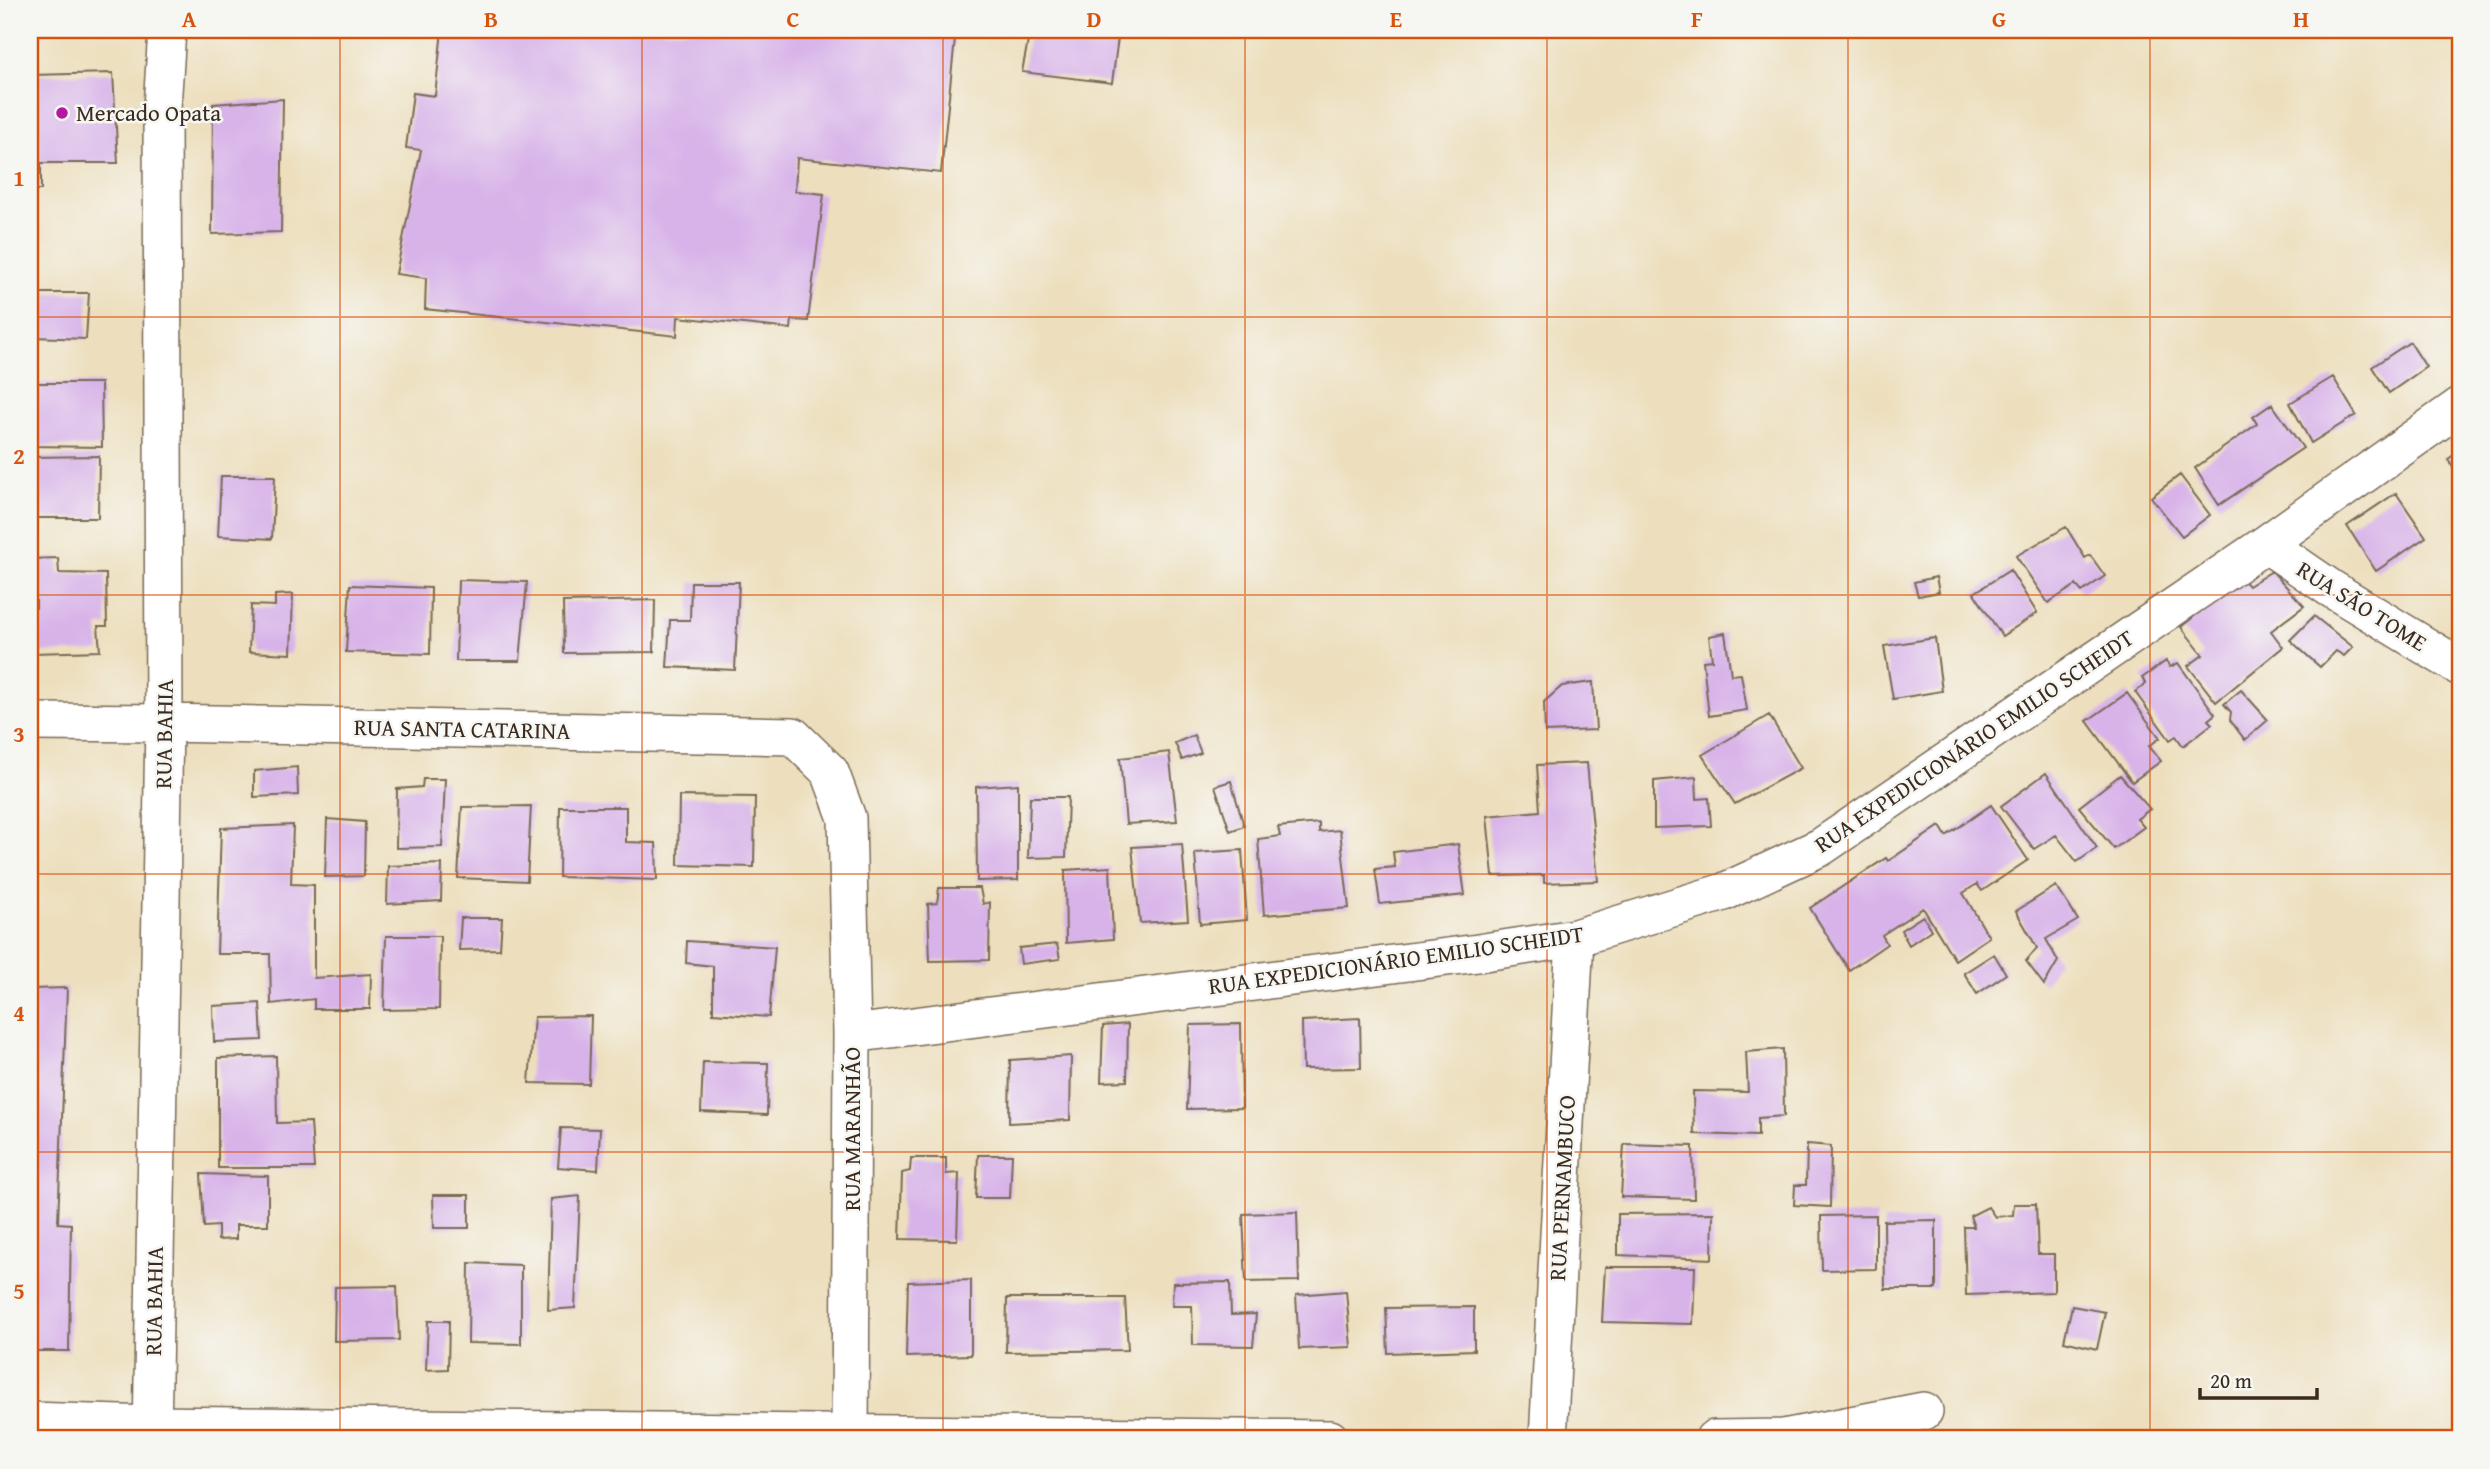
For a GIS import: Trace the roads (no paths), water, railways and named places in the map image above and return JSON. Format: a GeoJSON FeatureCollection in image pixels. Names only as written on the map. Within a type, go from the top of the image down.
{"type":"FeatureCollection","features":[{"type":"Feature","properties":{"kind":"street","name":"RUA BAHIA"},"geometry":{"type":"LineString","coordinates":[[152,1432],[164,723],[162,108],[167,30]]}},
{"type":"Feature","properties":{"kind":"street","name":"RUA EXPEDICIONÁRIO EMILIO SCHEIDT"},"geometry":{"type":"LineString","coordinates":[[852,1034],[1478,953],[1575,938],[1724,892],[1821,847],[2266,544],[2460,406]]}},
{"type":"Feature","properties":{"kind":"street","name":"RUA SÃO TOME"},"geometry":{"type":"LineString","coordinates":[[2266,544],[2330,588],[2460,667]]}},
{"type":"Feature","properties":{"kind":"street","name":"RUA SANTA CATARINA"},"geometry":{"type":"LineString","coordinates":[[30,722],[793,736],[831,772],[847,818]]}},
{"type":"Feature","properties":{"kind":"street","name":"RUA MARANHÃO"},"geometry":{"type":"LineString","coordinates":[[847,818],[852,1034],[850,1436]]}},
{"type":"Feature","properties":{"kind":"street","name":"RUA PERNAMBUCO"},"geometry":{"type":"LineString","coordinates":[[1549,1439],[1575,938]]}},
{"type":"Feature","properties":{"kind":"street"},"geometry":{"type":"LineString","coordinates":[[1714,1439],[1784,1438],[1924,1411]]}},
{"type":"Feature","properties":{"kind":"street"},"geometry":{"type":"LineString","coordinates":[[30,1421],[152,1432],[1330,1439]]}},
{"type":"Feature","properties":{"kind":"place","name":"Mercado Opata"},"geometry":{"type":"Point","coordinates":[62,113]}}]}
